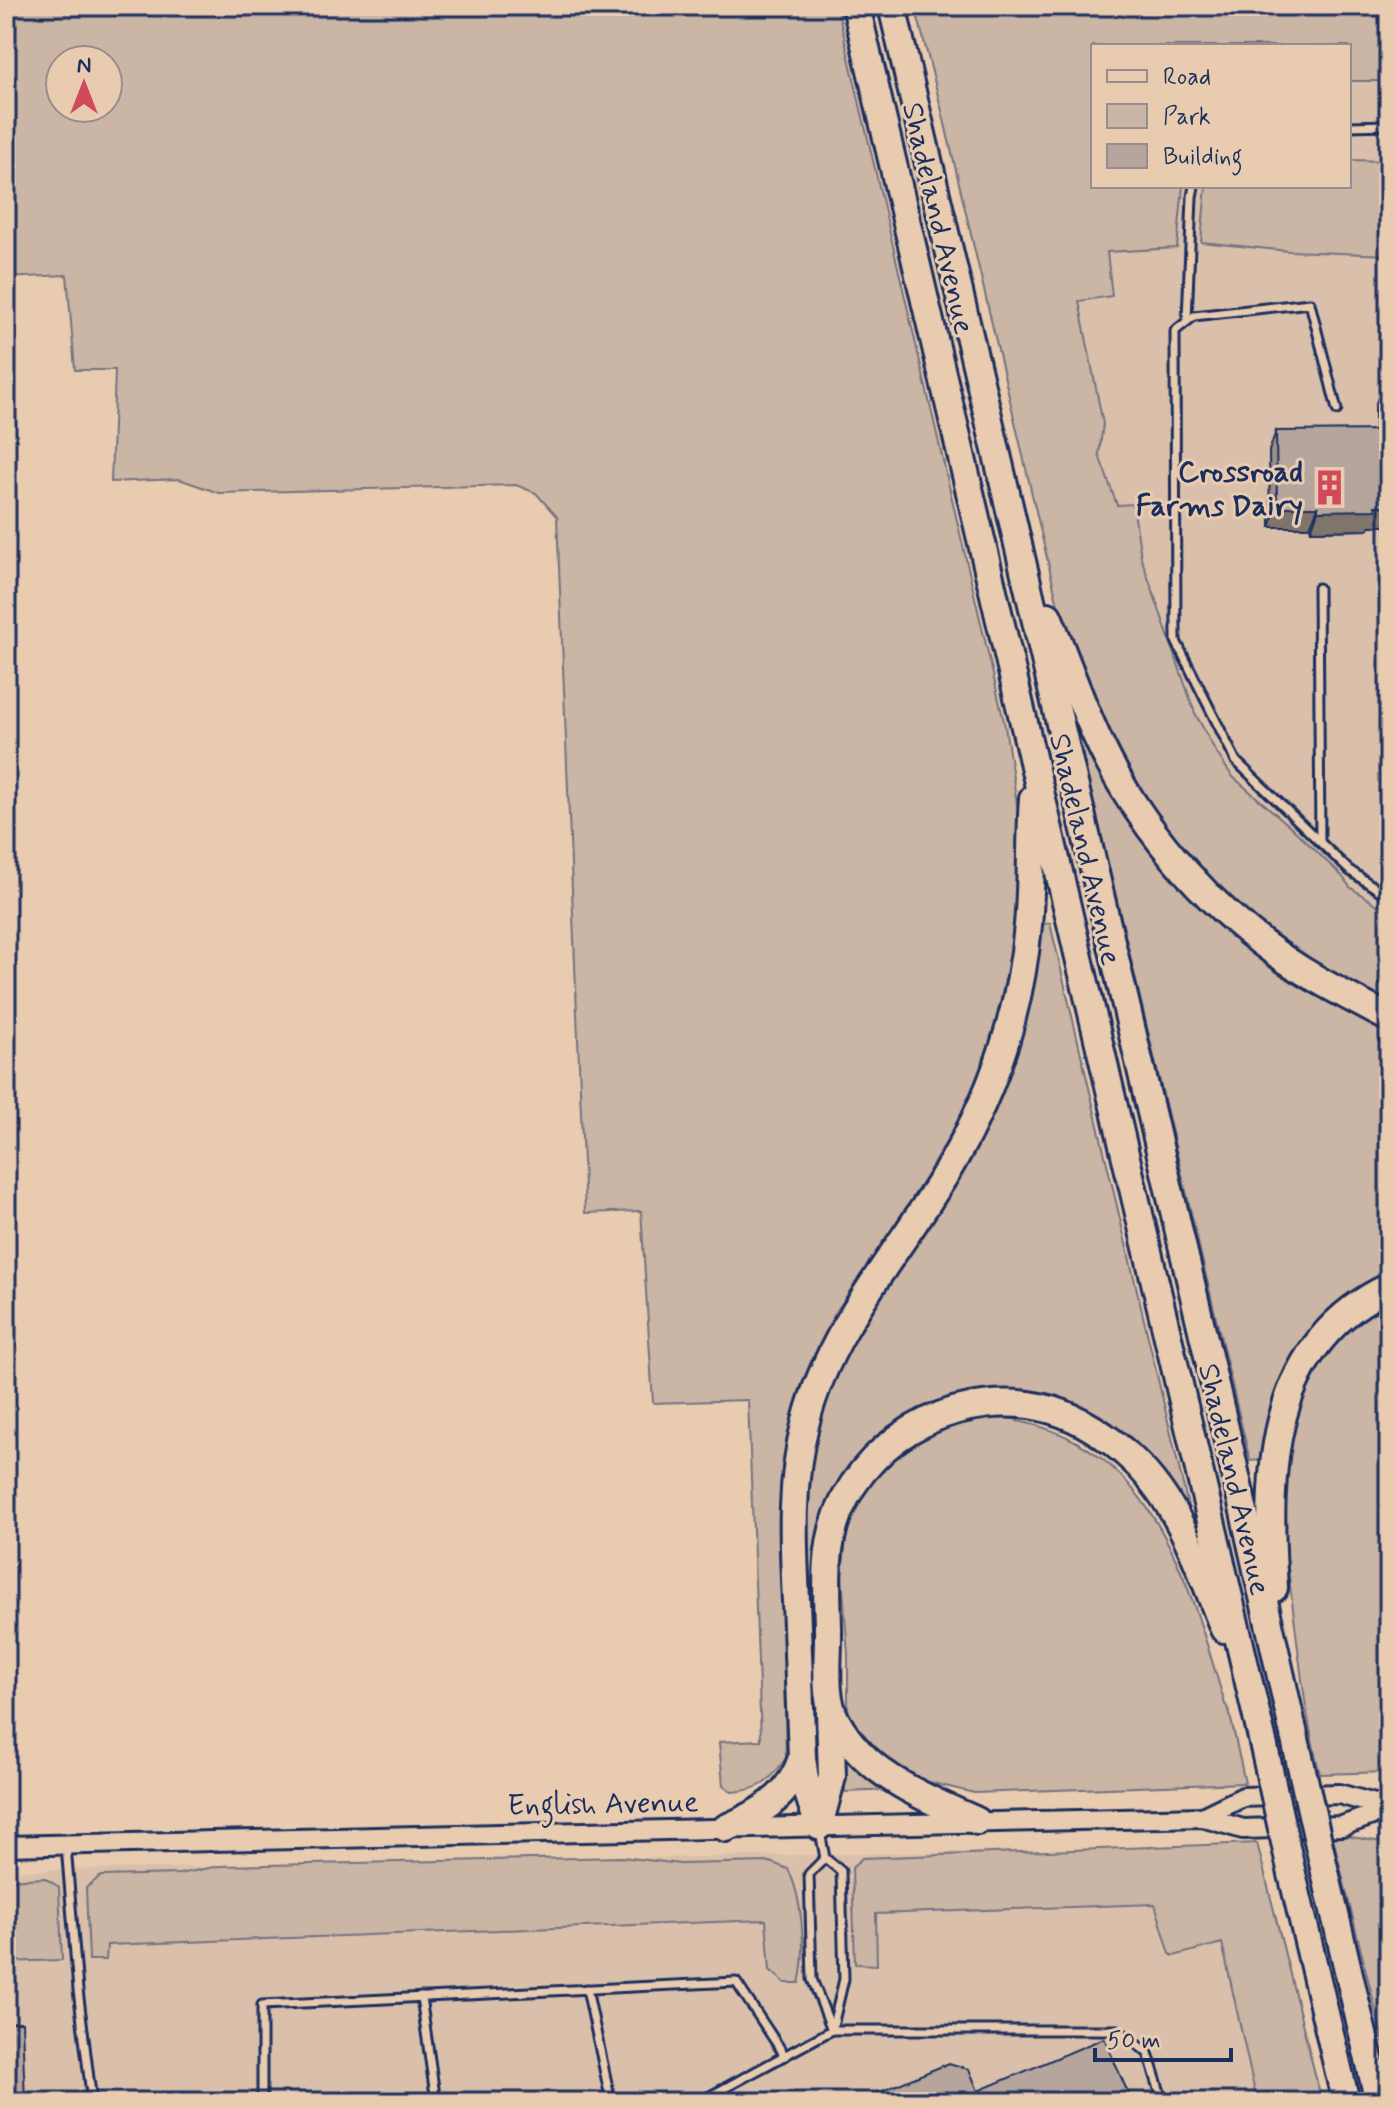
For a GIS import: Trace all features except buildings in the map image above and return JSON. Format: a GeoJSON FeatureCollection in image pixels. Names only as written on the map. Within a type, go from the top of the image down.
{"type":"FeatureCollection","features":[{"type":"Feature","properties":{"kind":"highway","name":"Shadeland Avenue"},"geometry":{"type":"LineString","coordinates":[[856,6],[1256,1705]]}},
{"type":"Feature","properties":{"kind":"highway","name":"Shadeland Avenue"},"geometry":{"type":"LineString","coordinates":[[892,6],[1281,1675]]}},
{"type":"Feature","properties":{"kind":"highway"},"geometry":{"type":"LineString","coordinates":[[1015,530],[1102,748],[1127,791],[1166,846],[1211,896],[1255,936],[1303,971],[1389,1018]]}},
{"type":"Feature","properties":{"kind":"highway"},"geometry":{"type":"LineString","coordinates":[[819,1826],[806,1787],[802,1758],[793,1512],[796,1469],[804,1429],[816,1389],[836,1343],[957,1155],[995,1071],[1014,1007],[1026,942],[1035,771]]}},
{"type":"Feature","properties":{"kind":"highway"},"geometry":{"type":"LineString","coordinates":[[1379,2102],[1281,1675],[1270,1522],[1273,1475],[1284,1409],[1297,1377],[1318,1344],[1357,1305],[1389,1287]]}},
{"type":"Feature","properties":{"kind":"highway"},"geometry":{"type":"LineString","coordinates":[[819,1826],[832,1777],[827,1564],[835,1523],[867,1465],[898,1436],[927,1420],[953,1411],[997,1404],[1049,1410],[1083,1423],[1117,1446],[1152,1480],[1174,1510],[1256,1705],[1346,2102]]}},
{"type":"Feature","properties":{"kind":"highway"},"geometry":{"type":"LineString","coordinates":[[830,1708],[852,1744],[890,1779],[977,1821]]}},
{"type":"Feature","properties":{"kind":"highway"},"geometry":{"type":"LineString","coordinates":[[726,1828],[770,1806],[797,1774],[802,1758]]}},
{"type":"Feature","properties":{"kind":"street","name":"English Avenue"},"geometry":{"type":"LineString","coordinates":[[1202,1817],[1243,1797],[1339,1794],[1389,1809]]}},
{"type":"Feature","properties":{"kind":"street","name":"English Avenue"},"geometry":{"type":"LineString","coordinates":[[6,1846],[1202,1817],[1243,1829],[1342,1826],[1389,1809]]}},
{"type":"Feature","properties":{"kind":"lane"},"geometry":{"type":"LineString","coordinates":[[1351,126],[1389,125]]}},
{"type":"Feature","properties":{"kind":"lane"},"geometry":{"type":"LineString","coordinates":[[1187,320],[1194,188]]}},
{"type":"Feature","properties":{"kind":"lane"},"geometry":{"type":"LineString","coordinates":[[1337,410],[1310,303],[1204,314],[1187,320],[1175,331],[1176,641],[1236,761],[1349,870],[1389,897]]}},
{"type":"Feature","properties":{"kind":"lane"},"geometry":{"type":"LineString","coordinates":[[1318,588],[1320,842]]}},
{"type":"Feature","properties":{"kind":"lane"},"geometry":{"type":"LineString","coordinates":[[819,1826],[825,1858],[841,1871],[844,1979],[832,2030]]}},
{"type":"Feature","properties":{"kind":"lane"},"geometry":{"type":"LineString","coordinates":[[66,1844],[78,1990],[92,2102]]}},
{"type":"Feature","properties":{"kind":"lane"},"geometry":{"type":"LineString","coordinates":[[825,1858],[809,1874],[812,1979],[832,2030]]}},
{"type":"Feature","properties":{"kind":"lane"},"geometry":{"type":"LineString","coordinates":[[262,2102],[262,2005],[736,1982],[785,2056]]}},
{"type":"Feature","properties":{"kind":"lane"},"geometry":{"type":"LineString","coordinates":[[587,1989],[611,2102]]}},
{"type":"Feature","properties":{"kind":"lane"},"geometry":{"type":"LineString","coordinates":[[421,1997],[436,2102]]}},
{"type":"Feature","properties":{"kind":"lane"},"geometry":{"type":"LineString","coordinates":[[699,2102],[832,2030],[1118,2030],[1148,2053],[1163,2102]]}},
{"type":"Feature","properties":{"kind":"shaded area"},"geometry":{"type":"Polygon","coordinates":[[[1389,59],[1389,945],[1171,747],[988,109],[1091,185],[1091,188],[1351,188],[1351,60],[1389,59]]]}},
{"type":"Feature","properties":{"kind":"shaded area"},"geometry":{"type":"Polygon","coordinates":[[[1153,1848],[1222,1941],[1257,2102],[6,2102],[6,1871],[1153,1848]]]}},
{"type":"Feature","properties":{"kind":"green space"},"geometry":{"type":"Polygon","coordinates":[[[6,6],[837,6],[1005,726],[1019,817],[1018,926],[1009,979],[982,1074],[909,1206],[834,1315],[807,1376],[785,1457],[781,1522],[786,1758],[758,1787],[732,1792],[723,1785],[719,1742],[761,1740],[748,1400],[653,1403],[641,1211],[585,1213],[557,517],[536,493],[516,485],[219,493],[179,479],[111,482],[115,370],[75,370],[67,275],[6,278],[6,6]]]}},
{"type":"Feature","properties":{"kind":"green space"},"geometry":{"type":"Polygon","coordinates":[[[915,6],[1389,6],[1389,81],[1351,81],[1351,44],[1091,44],[1091,188],[1183,188],[1177,248],[1107,252],[1112,296],[1079,301],[1103,424],[1099,455],[1117,505],[1133,504],[1141,557],[1195,713],[1232,776],[1291,827],[1350,887],[1389,913],[1389,1005],[1285,946],[1201,872],[1156,816],[1113,745],[1062,622],[915,6]]]}},
{"type":"Feature","properties":{"kind":"green space"},"geometry":{"type":"Polygon","coordinates":[[[1351,160],[1389,161],[1389,255],[1289,251],[1201,242],[1206,188],[1351,188],[1351,160]]]}},
{"type":"Feature","properties":{"kind":"green space"},"geometry":{"type":"Polygon","coordinates":[[[1085,730],[1164,858],[1389,1027],[1389,1275],[1345,1298],[1310,1334],[1263,1460],[1250,1461],[1094,804],[1087,805],[1072,734],[1085,730]]]}},
{"type":"Feature","properties":{"kind":"green space"},"geometry":{"type":"Polygon","coordinates":[[[1050,923],[1189,1510],[1182,1511],[1051,1398],[888,1432],[816,1589],[811,1589],[802,1516],[803,1490],[828,1380],[932,1207],[1038,925],[1050,923]]]}},
{"type":"Feature","properties":{"kind":"green space"},"geometry":{"type":"Polygon","coordinates":[[[1389,1303],[1389,1772],[1320,1774],[1305,1699],[1288,1567],[1284,1509],[1286,1458],[1299,1404],[1324,1357],[1348,1330],[1389,1303]]]}},
{"type":"Feature","properties":{"kind":"green space"},"geometry":{"type":"Polygon","coordinates":[[[1018,1414],[1017,1421],[1064,1436],[1103,1459],[1135,1491],[1160,1528],[1197,1614],[1229,1710],[1245,1783],[974,1793],[912,1778],[887,1765],[852,1725],[848,1708],[842,1575],[847,1530],[855,1505],[884,1465],[909,1444],[938,1429],[979,1417],[1018,1414]]]}},
{"type":"Feature","properties":{"kind":"green space"},"geometry":{"type":"Polygon","coordinates":[[[844,1749],[893,1790],[845,1792],[844,1749]]]}},
{"type":"Feature","properties":{"kind":"green space"},"geometry":{"type":"Polygon","coordinates":[[[1332,1834],[1389,1843],[1389,2064],[1332,1834]]]}},
{"type":"Feature","properties":{"kind":"green space"},"geometry":{"type":"Polygon","coordinates":[[[1257,1843],[1322,2102],[1257,2102],[1222,1943],[1174,1956],[1170,1954],[1155,1904],[876,1914],[877,1965],[855,1964],[852,1868],[862,1858],[1257,1843]]]}},
{"type":"Feature","properties":{"kind":"green space"},"geometry":{"type":"Polygon","coordinates":[[[622,1857],[680,1864],[770,1862],[788,1869],[797,1894],[802,1925],[803,1956],[799,1983],[785,1983],[770,1970],[766,1920],[107,1945],[106,1960],[89,1960],[86,1888],[101,1876],[179,1874],[219,1866],[622,1857]]]}},
{"type":"Feature","properties":{"kind":"green space"},"geometry":{"type":"Polygon","coordinates":[[[45,1878],[59,1887],[62,1960],[6,1962],[6,1880],[45,1878]]]}},
{"type":"Feature","properties":{"kind":"place","name":"Crossroad Farms Dairy"},"geometry":{"type":"Point","coordinates":[1329,488]}}]}
